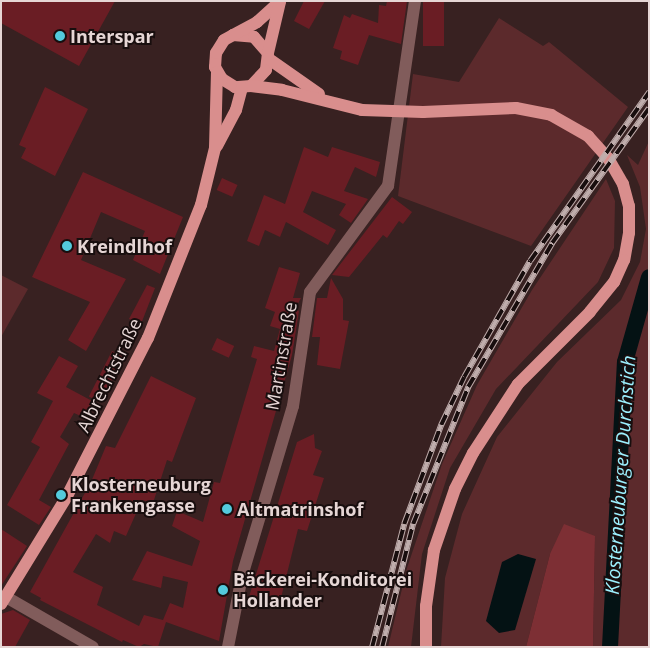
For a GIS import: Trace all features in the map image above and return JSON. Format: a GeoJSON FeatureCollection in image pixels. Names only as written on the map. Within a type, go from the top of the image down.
{"type":"FeatureCollection","features":[{"type":"Feature","properties":{"kind":"main road"},"geometry":{"type":"LineString","coordinates":[[280,1],[257,22],[233,35],[218,48],[215,58],[217,72],[228,84],[330,100],[362,110],[422,112],[516,108],[551,115],[588,136],[608,158],[623,184],[629,206],[629,233],[624,260],[614,282],[590,312],[518,384],[473,454],[455,488],[434,550],[426,606],[426,647]]}},
{"type":"Feature","properties":{"kind":"main road"},"geometry":{"type":"LineString","coordinates":[[246,87],[262,77],[280,1]]}},
{"type":"Feature","properties":{"kind":"main road"},"geometry":{"type":"LineString","coordinates":[[233,35],[254,37],[268,56],[292,78],[330,100]]}},
{"type":"Feature","properties":{"kind":"main road","name":"Albrechtstraße"},"geometry":{"type":"LineString","coordinates":[[4,600],[66,498],[148,338],[201,205],[215,148],[217,72]]}},
{"type":"Feature","properties":{"kind":"main road","name":"Albrechtstraße"},"geometry":{"type":"LineString","coordinates":[[215,148],[236,110],[246,87]]}},
{"type":"Feature","properties":{"kind":"street","name":"Martinstraße"},"geometry":{"type":"LineString","coordinates":[[228,647],[242,576],[293,406],[310,292],[388,186],[415,1]]}},
{"type":"Feature","properties":{"kind":"street"},"geometry":{"type":"LineString","coordinates":[[4,600],[93,647]]}},
{"type":"Feature","properties":{"kind":"shaded area"},"geometry":{"type":"Polygon","coordinates":[[[499,18],[543,46],[549,42],[628,107],[531,246],[398,196],[413,74],[459,82],[499,18]]]}},
{"type":"Feature","properties":{"kind":"shaded area"},"geometry":{"type":"Polygon","coordinates":[[[649,141],[649,647],[593,647],[595,536],[550,554],[526,647],[441,647],[445,578],[462,514],[497,437],[557,362],[621,300],[640,262],[646,229],[640,187],[627,155],[638,165],[649,141]]]}},
{"type":"Feature","properties":{"kind":"shaded area"},"geometry":{"type":"Polygon","coordinates":[[[606,179],[615,201],[614,248],[598,282],[496,389],[450,468],[422,554],[411,647],[388,647],[407,568],[442,464],[477,385],[532,290],[606,179]]]}},
{"type":"Feature","properties":{"kind":"shaded area"},"geometry":{"type":"Polygon","coordinates":[[[1,275],[28,289],[1,337],[1,275]]]}},
{"type":"Feature","properties":{"kind":"shaded area"},"geometry":{"type":"Polygon","coordinates":[[[564,524],[595,536],[593,647],[526,647],[550,554],[564,524]]]}},
{"type":"Feature","properties":{"kind":"shaded area"},"geometry":{"type":"Polygon","coordinates":[[[518,554],[536,559],[515,630],[499,633],[486,621],[502,562],[518,554]]]}},
{"type":"Feature","properties":{"kind":"building","name":"Interspar"},"geometry":{"type":"Polygon","coordinates":[[[1,1],[115,1],[79,66],[1,23],[1,1]]]}},
{"type":"Feature","properties":{"kind":"building"},"geometry":{"type":"Polygon","coordinates":[[[304,1],[325,1],[309,29],[294,21],[304,1]]]}},
{"type":"Feature","properties":{"kind":"building"},"geometry":{"type":"Polygon","coordinates":[[[387,1],[407,1],[401,44],[369,35],[358,65],[340,59],[342,51],[333,48],[344,15],[350,18],[352,14],[378,23],[379,5],[386,6],[387,1]]]}},
{"type":"Feature","properties":{"kind":"building"},"geometry":{"type":"Polygon","coordinates":[[[423,1],[444,1],[444,46],[423,46],[423,1]]]}},
{"type":"Feature","properties":{"kind":"building"},"geometry":{"type":"Polygon","coordinates":[[[45,87],[88,109],[55,176],[21,158],[26,148],[19,145],[45,87]]]}},
{"type":"Feature","properties":{"kind":"building"},"geometry":{"type":"Polygon","coordinates":[[[304,147],[328,157],[332,147],[380,162],[376,177],[355,167],[344,191],[368,199],[351,223],[339,215],[346,204],[312,191],[303,212],[336,230],[328,245],[286,222],[280,237],[265,230],[259,246],[247,241],[264,195],[285,204],[304,147]]]}},
{"type":"Feature","properties":{"kind":"building","name":"Kreindlhof"},"geometry":{"type":"Polygon","coordinates":[[[83,172],[183,217],[160,274],[133,260],[145,231],[101,212],[81,260],[126,279],[86,351],[68,340],[90,302],[32,277],[83,172]]]}},
{"type":"Feature","properties":{"kind":"building"},"geometry":{"type":"Polygon","coordinates":[[[222,178],[238,185],[232,197],[217,190],[222,178]]]}},
{"type":"Feature","properties":{"kind":"building"},"geometry":{"type":"Polygon","coordinates":[[[392,197],[412,212],[403,224],[399,221],[387,238],[383,235],[349,277],[332,275],[392,197]]]}},
{"type":"Feature","properties":{"kind":"building"},"geometry":{"type":"Polygon","coordinates":[[[279,267],[300,273],[293,298],[301,298],[295,309],[299,311],[292,355],[233,561],[219,641],[166,622],[158,647],[144,644],[139,647],[123,640],[122,642],[40,600],[41,598],[30,592],[91,482],[106,446],[115,448],[151,376],[196,398],[172,462],[167,460],[153,503],[142,500],[126,536],[114,531],[110,543],[96,534],[73,572],[103,587],[97,605],[139,626],[144,615],[163,620],[170,603],[183,608],[188,582],[163,576],[161,588],[132,580],[147,551],[192,566],[200,541],[172,526],[177,511],[203,522],[214,482],[220,483],[257,359],[251,357],[254,346],[274,351],[280,329],[270,326],[275,312],[265,308],[279,267]]]}},
{"type":"Feature","properties":{"kind":"building"},"geometry":{"type":"Polygon","coordinates":[[[331,278],[343,299],[343,320],[349,321],[340,369],[317,365],[320,337],[312,337],[317,298],[327,298],[331,278]]]}},
{"type":"Feature","properties":{"kind":"building"},"geometry":{"type":"Polygon","coordinates":[[[147,285],[155,288],[141,324],[129,319],[147,285]]]}},
{"type":"Feature","properties":{"kind":"building"},"geometry":{"type":"Polygon","coordinates":[[[217,338],[234,346],[229,358],[212,350],[217,338]]]}},
{"type":"Feature","properties":{"kind":"building"},"geometry":{"type":"Polygon","coordinates":[[[112,351],[124,357],[100,402],[89,396],[112,351]]]}},
{"type":"Feature","properties":{"kind":"building"},"geometry":{"type":"Polygon","coordinates":[[[59,356],[78,366],[66,387],[94,402],[85,418],[74,413],[60,437],[69,444],[39,500],[51,507],[39,525],[7,505],[40,447],[31,442],[53,401],[37,393],[59,356]]]}},
{"type":"Feature","properties":{"kind":"building"},"geometry":{"type":"Polygon","coordinates":[[[314,434],[315,448],[322,451],[313,475],[324,478],[307,531],[298,529],[279,606],[248,600],[297,442],[314,434]]]}},
{"type":"Feature","properties":{"kind":"building"},"geometry":{"type":"Polygon","coordinates":[[[1,529],[27,546],[1,586],[1,529]]]}},
{"type":"Feature","properties":{"kind":"building"},"geometry":{"type":"Polygon","coordinates":[[[13,610],[30,620],[15,647],[1,647],[1,614],[13,610]]]}},
{"type":"Feature","properties":{"kind":"waterway","name":"Klosterneuburger Durchstich"},"geometry":{"type":"LineString","coordinates":[[610,647],[625,362],[649,277]]}},
{"type":"Feature","properties":{"kind":"railway"},"geometry":{"type":"LineString","coordinates":[[372,647],[404,524],[441,425],[464,377],[530,261],[649,92]]}},
{"type":"Feature","properties":{"kind":"railway"},"geometry":{"type":"LineString","coordinates":[[382,647],[413,524],[468,387],[552,243],[649,108]]}},
{"type":"Feature","properties":{"kind":"place","name":"Interspar"},"geometry":{"type":"Point","coordinates":[60,36]}},
{"type":"Feature","properties":{"kind":"place","name":"Kreindlhof"},"geometry":{"type":"Point","coordinates":[67,246]}},
{"type":"Feature","properties":{"kind":"place","name":"Klosterneuburg Frankengasse"},"geometry":{"type":"Point","coordinates":[61,495]}},
{"type":"Feature","properties":{"kind":"place","name":"Altmatrinshof"},"geometry":{"type":"Point","coordinates":[227,509]}},
{"type":"Feature","properties":{"kind":"place","name":"Bäckerei-Konditorei Hollander"},"geometry":{"type":"Point","coordinates":[223,590]}}]}
